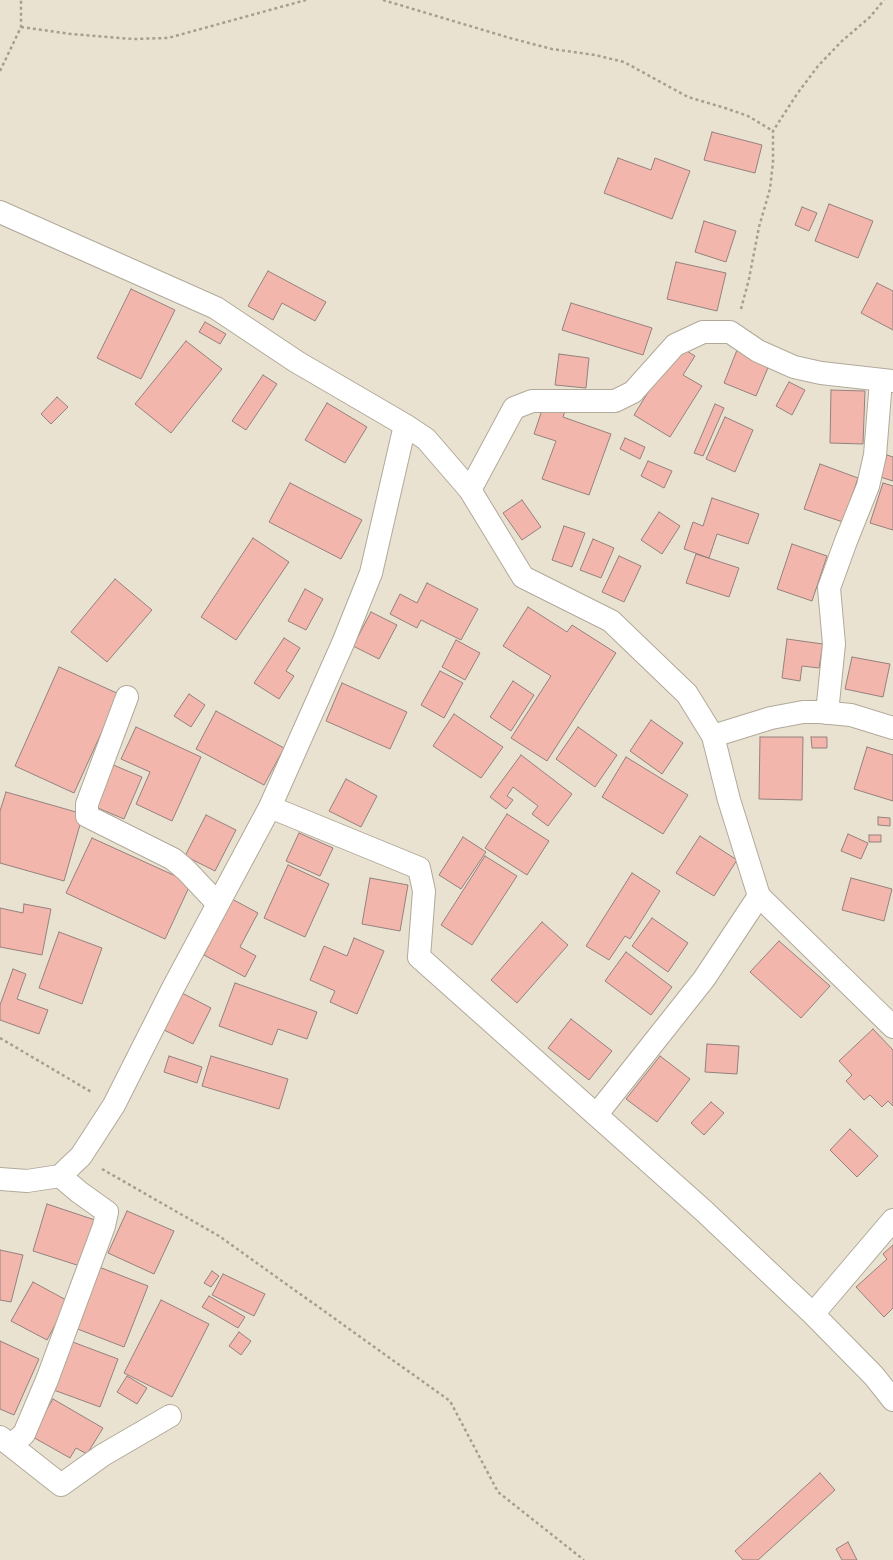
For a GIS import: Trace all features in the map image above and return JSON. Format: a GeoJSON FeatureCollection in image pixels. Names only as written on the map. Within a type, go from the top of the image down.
{"type":"FeatureCollection","features":[{"type":"Feature","properties":{"kind":"street"},"geometry":{"type":"LineString","coordinates":[[0,212],[216,308],[297,362],[405,425],[426,439],[470,490],[523,577],[611,621],[687,694],[713,736],[729,800],[759,896],[893,1027]]}},
{"type":"Feature","properties":{"kind":"street"},"geometry":{"type":"LineString","coordinates":[[470,490],[514,408],[532,401],[615,401],[633,392],[675,345],[703,332],[730,332],[758,351],[794,367],[821,374],[887,381],[875,455],[868,486],[846,540],[829,588],[834,644],[827,713]]}},
{"type":"Feature","properties":{"kind":"street"},"geometry":{"type":"LineString","coordinates":[[0,1179],[27,1181],[60,1176],[81,1156],[114,1105],[173,988],[270,807],[343,643],[371,573],[405,425]]}},
{"type":"Feature","properties":{"kind":"street"},"geometry":{"type":"LineString","coordinates":[[127,697],[87,804],[87,816],[173,859],[186,870],[218,904]]}},
{"type":"Feature","properties":{"kind":"street"},"geometry":{"type":"LineString","coordinates":[[713,736],[771,718],[803,712],[851,715],[893,728]]}},
{"type":"Feature","properties":{"kind":"street"},"geometry":{"type":"LineString","coordinates":[[270,807],[418,868],[424,891],[418,957],[597,1114],[704,1211],[813,1314],[874,1376],[893,1400]]}},
{"type":"Feature","properties":{"kind":"street"},"geometry":{"type":"LineString","coordinates":[[597,1114],[704,979],[759,896]]}},
{"type":"Feature","properties":{"kind":"street"},"geometry":{"type":"LineString","coordinates":[[6,1441],[24,1434],[47,1380],[104,1226],[107,1212],[60,1176]]}},
{"type":"Feature","properties":{"kind":"street"},"geometry":{"type":"LineString","coordinates":[[813,1314],[893,1220]]}},
{"type":"Feature","properties":{"kind":"street"},"geometry":{"type":"LineString","coordinates":[[6,1441],[61,1485],[103,1455],[170,1416]]}},
{"type":"Feature","properties":{"kind":"path"},"geometry":{"type":"LineString","coordinates":[[0,71],[21,27],[21,0]]}},
{"type":"Feature","properties":{"kind":"path"},"geometry":{"type":"LineString","coordinates":[[21,27],[71,34],[133,39],[168,38],[306,0]]}},
{"type":"Feature","properties":{"kind":"path"},"geometry":{"type":"LineString","coordinates":[[383,0],[552,49],[595,55],[624,62],[688,97],[748,116],[773,132]]}},
{"type":"Feature","properties":{"kind":"path"},"geometry":{"type":"LineString","coordinates":[[730,332],[740,310],[749,279],[759,227],[770,189],[773,162],[773,132],[797,94],[818,66],[842,41],[870,17],[884,0]]}},
{"type":"Feature","properties":{"kind":"path"},"geometry":{"type":"LineString","coordinates":[[0,1038],[114,1105]]}},
{"type":"Feature","properties":{"kind":"path"},"geometry":{"type":"LineString","coordinates":[[81,1156],[219,1236],[450,1401],[498,1492],[584,1560]]}},
{"type":"Feature","properties":{"kind":"building"},"geometry":{"type":"Polygon","coordinates":[[[712,132],[762,145],[755,173],[704,160],[712,132]]]}},
{"type":"Feature","properties":{"kind":"building"},"geometry":{"type":"Polygon","coordinates":[[[618,158],[651,170],[655,158],[690,171],[672,219],[604,193],[618,158]]]}},
{"type":"Feature","properties":{"kind":"building"},"geometry":{"type":"Polygon","coordinates":[[[829,204],[873,221],[858,258],[815,241],[829,204]]]}},
{"type":"Feature","properties":{"kind":"building"},"geometry":{"type":"Polygon","coordinates":[[[802,207],[817,213],[809,231],[795,225],[802,207]]]}},
{"type":"Feature","properties":{"kind":"building"},"geometry":{"type":"Polygon","coordinates":[[[704,221],[736,231],[726,262],[695,252],[704,221]]]}},
{"type":"Feature","properties":{"kind":"building"},"geometry":{"type":"Polygon","coordinates":[[[676,262],[726,273],[717,311],[667,299],[676,262]]]}},
{"type":"Feature","properties":{"kind":"building"},"geometry":{"type":"Polygon","coordinates":[[[268,271],[326,302],[315,321],[282,303],[273,320],[248,306],[268,271]]]}},
{"type":"Feature","properties":{"kind":"building"},"geometry":{"type":"Polygon","coordinates":[[[877,283],[893,291],[893,330],[861,313],[877,283]]]}},
{"type":"Feature","properties":{"kind":"building"},"geometry":{"type":"Polygon","coordinates":[[[131,289],[175,310],[141,379],[97,358],[131,289]]]}},
{"type":"Feature","properties":{"kind":"building"},"geometry":{"type":"Polygon","coordinates":[[[571,303],[652,328],[643,355],[562,330],[571,303]]]}},
{"type":"Feature","properties":{"kind":"building"},"geometry":{"type":"Polygon","coordinates":[[[205,322],[226,334],[220,344],[199,332],[205,322]]]}},
{"type":"Feature","properties":{"kind":"building"},"geometry":{"type":"Polygon","coordinates":[[[186,341],[222,369],[171,433],[135,404],[186,341]]]}},
{"type":"Feature","properties":{"kind":"building"},"geometry":{"type":"Polygon","coordinates":[[[677,345],[695,356],[683,375],[702,386],[670,437],[634,415],[677,345]]]}},
{"type":"Feature","properties":{"kind":"building"},"geometry":{"type":"Polygon","coordinates":[[[737,350],[770,363],[756,396],[724,383],[737,350]]]}},
{"type":"Feature","properties":{"kind":"building"},"geometry":{"type":"Polygon","coordinates":[[[559,354],[589,358],[586,388],[555,385],[559,354]]]}},
{"type":"Feature","properties":{"kind":"building"},"geometry":{"type":"Polygon","coordinates":[[[263,375],[277,384],[246,430],[232,421],[263,375]]]}},
{"type":"Feature","properties":{"kind":"building"},"geometry":{"type":"Polygon","coordinates":[[[789,382],[805,390],[792,415],[776,406],[789,382]]]}},
{"type":"Feature","properties":{"kind":"building"},"geometry":{"type":"Polygon","coordinates":[[[831,390],[865,391],[863,444],[830,443],[831,390]]]}},
{"type":"Feature","properties":{"kind":"building"},"geometry":{"type":"Polygon","coordinates":[[[57,397],[68,407],[51,424],[41,414],[57,397]]]}},
{"type":"Feature","properties":{"kind":"building"},"geometry":{"type":"Polygon","coordinates":[[[327,403],[367,427],[345,463],[305,440],[327,403]]]}},
{"type":"Feature","properties":{"kind":"building"},"geometry":{"type":"Polygon","coordinates":[[[544,404],[565,411],[563,417],[611,434],[589,495],[542,479],[556,441],[534,434],[544,404]]]}},
{"type":"Feature","properties":{"kind":"building"},"geometry":{"type":"Polygon","coordinates":[[[715,404],[724,408],[703,456],[694,453],[715,404]]]}},
{"type":"Feature","properties":{"kind":"building"},"geometry":{"type":"Polygon","coordinates":[[[725,417],[753,430],[735,472],[706,459],[725,417]]]}},
{"type":"Feature","properties":{"kind":"building"},"geometry":{"type":"Polygon","coordinates":[[[625,438],[645,447],[640,459],[620,449],[625,438]]]}},
{"type":"Feature","properties":{"kind":"building"},"geometry":{"type":"Polygon","coordinates":[[[887,455],[893,457],[893,481],[880,477],[887,455]]]}},
{"type":"Feature","properties":{"kind":"building"},"geometry":{"type":"Polygon","coordinates":[[[648,461],[672,471],[664,488],[641,476],[648,461]]]}},
{"type":"Feature","properties":{"kind":"building"},"geometry":{"type":"Polygon","coordinates":[[[820,464],[858,478],[843,522],[804,509],[820,464]]]}},
{"type":"Feature","properties":{"kind":"building"},"geometry":{"type":"Polygon","coordinates":[[[290,483],[362,520],[341,559],[269,522],[290,483]]]}},
{"type":"Feature","properties":{"kind":"building"},"geometry":{"type":"Polygon","coordinates":[[[883,483],[893,486],[893,530],[870,523],[883,483]]]}},
{"type":"Feature","properties":{"kind":"building"},"geometry":{"type":"Polygon","coordinates":[[[712,498],[759,514],[748,544],[717,534],[709,558],[684,549],[693,522],[703,526],[712,498]]]}},
{"type":"Feature","properties":{"kind":"building"},"geometry":{"type":"Polygon","coordinates":[[[522,500],[541,527],[522,540],[503,513],[522,500]]]}},
{"type":"Feature","properties":{"kind":"building"},"geometry":{"type":"Polygon","coordinates":[[[659,512],[680,526],[662,554],[641,540],[659,512]]]}},
{"type":"Feature","properties":{"kind":"building"},"geometry":{"type":"Polygon","coordinates":[[[564,526],[585,533],[572,567],[552,560],[564,526]]]}},
{"type":"Feature","properties":{"kind":"building"},"geometry":{"type":"Polygon","coordinates":[[[253,538],[289,562],[236,640],[201,617],[253,538]]]}},
{"type":"Feature","properties":{"kind":"building"},"geometry":{"type":"Polygon","coordinates":[[[593,539],[614,548],[601,578],[580,570],[593,539]]]}},
{"type":"Feature","properties":{"kind":"building"},"geometry":{"type":"Polygon","coordinates":[[[792,544],[827,556],[812,601],[777,589],[792,544]]]}},
{"type":"Feature","properties":{"kind":"building"},"geometry":{"type":"Polygon","coordinates":[[[696,554],[739,568],[729,597],[686,583],[696,554]]]}},
{"type":"Feature","properties":{"kind":"building"},"geometry":{"type":"Polygon","coordinates":[[[619,556],[641,566],[624,602],[602,592],[619,556]]]}},
{"type":"Feature","properties":{"kind":"building"},"geometry":{"type":"Polygon","coordinates":[[[115,579],[152,610],[107,662],[71,632],[115,579]]]}},
{"type":"Feature","properties":{"kind":"building"},"geometry":{"type":"Polygon","coordinates":[[[427,583],[478,609],[461,640],[421,620],[417,628],[390,614],[400,594],[417,603],[427,583]]]}},
{"type":"Feature","properties":{"kind":"building"},"geometry":{"type":"Polygon","coordinates":[[[305,589],[323,599],[306,630],[288,621],[305,589]]]}},
{"type":"Feature","properties":{"kind":"building"},"geometry":{"type":"Polygon","coordinates":[[[528,607],[567,632],[572,625],[616,653],[547,761],[511,738],[551,676],[503,646],[528,607]]]}},
{"type":"Feature","properties":{"kind":"building"},"geometry":{"type":"Polygon","coordinates":[[[371,612],[397,625],[379,659],[353,646],[371,612]]]}},
{"type":"Feature","properties":{"kind":"building"},"geometry":{"type":"Polygon","coordinates":[[[284,638],[300,648],[286,671],[294,676],[279,699],[254,683],[284,638]]]}},
{"type":"Feature","properties":{"kind":"building"},"geometry":{"type":"Polygon","coordinates":[[[787,639],[823,644],[819,668],[802,666],[800,681],[782,678],[787,639]]]}},
{"type":"Feature","properties":{"kind":"building"},"geometry":{"type":"Polygon","coordinates":[[[456,640],[480,653],[465,680],[442,667],[456,640]]]}},
{"type":"Feature","properties":{"kind":"building"},"geometry":{"type":"Polygon","coordinates":[[[852,657],[890,664],[883,697],[845,689],[852,657]]]}},
{"type":"Feature","properties":{"kind":"building"},"geometry":{"type":"Polygon","coordinates":[[[59,667],[119,694],[74,793],[15,766],[59,667]]]}},
{"type":"Feature","properties":{"kind":"building"},"geometry":{"type":"Polygon","coordinates":[[[440,671],[463,683],[444,718],[421,705],[440,671]]]}},
{"type":"Feature","properties":{"kind":"building"},"geometry":{"type":"Polygon","coordinates":[[[513,681],[534,695],[511,731],[490,717],[513,681]]]}},
{"type":"Feature","properties":{"kind":"building"},"geometry":{"type":"Polygon","coordinates":[[[342,683],[407,712],[390,749],[326,721],[342,683]]]}},
{"type":"Feature","properties":{"kind":"building"},"geometry":{"type":"Polygon","coordinates":[[[189,694],[205,705],[191,727],[174,716],[189,694]]]}},
{"type":"Feature","properties":{"kind":"building"},"geometry":{"type":"Polygon","coordinates":[[[216,711],[284,748],[264,785],[196,749],[216,711]]]}},
{"type":"Feature","properties":{"kind":"building"},"geometry":{"type":"Polygon","coordinates":[[[454,714],[503,747],[481,778],[433,746],[454,714]]]}},
{"type":"Feature","properties":{"kind":"building"},"geometry":{"type":"Polygon","coordinates":[[[651,720],[683,743],[662,774],[630,751],[651,720]]]}},
{"type":"Feature","properties":{"kind":"building"},"geometry":{"type":"Polygon","coordinates":[[[136,727],[201,757],[172,821],[136,804],[150,772],[121,759],[136,727]]]}},
{"type":"Feature","properties":{"kind":"building"},"geometry":{"type":"Polygon","coordinates":[[[578,727],[617,755],[595,787],[556,759],[578,727]]]}},
{"type":"Feature","properties":{"kind":"building"},"geometry":{"type":"Polygon","coordinates":[[[760,737],[803,737],[802,800],[759,799],[760,737]]]}},
{"type":"Feature","properties":{"kind":"building"},"geometry":{"type":"Polygon","coordinates":[[[811,737],[827,737],[827,748],[812,748],[811,737]]]}},
{"type":"Feature","properties":{"kind":"building"},"geometry":{"type":"Polygon","coordinates":[[[867,747],[893,755],[893,801],[854,789],[867,747]]]}},
{"type":"Feature","properties":{"kind":"building"},"geometry":{"type":"Polygon","coordinates":[[[521,755],[572,794],[548,826],[532,814],[538,806],[513,787],[507,796],[513,800],[506,809],[490,797],[521,755]]]}},
{"type":"Feature","properties":{"kind":"building"},"geometry":{"type":"Polygon","coordinates":[[[626,757],[688,795],[663,834],[602,797],[626,757]]]}},
{"type":"Feature","properties":{"kind":"building"},"geometry":{"type":"Polygon","coordinates":[[[111,764],[142,777],[124,819],[93,806],[111,764]]]}},
{"type":"Feature","properties":{"kind":"building"},"geometry":{"type":"Polygon","coordinates":[[[346,779],[377,796],[361,827],[329,811],[346,779]]]}},
{"type":"Feature","properties":{"kind":"building"},"geometry":{"type":"Polygon","coordinates":[[[6,792],[83,814],[64,881],[0,863],[0,811],[6,792]]]}},
{"type":"Feature","properties":{"kind":"building"},"geometry":{"type":"Polygon","coordinates":[[[507,814],[549,841],[527,875],[485,848],[507,814]]]}},
{"type":"Feature","properties":{"kind":"building"},"geometry":{"type":"Polygon","coordinates":[[[206,815],[236,830],[215,871],[185,856],[206,815]]]}},
{"type":"Feature","properties":{"kind":"building"},"geometry":{"type":"Polygon","coordinates":[[[878,817],[890,818],[890,826],[878,825],[878,817]]]}},
{"type":"Feature","properties":{"kind":"building"},"geometry":{"type":"Polygon","coordinates":[[[299,833],[333,848],[320,876],[286,861],[299,833]]]}},
{"type":"Feature","properties":{"kind":"building"},"geometry":{"type":"Polygon","coordinates":[[[848,834],[868,843],[861,859],[841,851],[848,834]]]}},
{"type":"Feature","properties":{"kind":"building"},"geometry":{"type":"Polygon","coordinates":[[[869,835],[881,835],[881,842],[869,842],[869,835]]]}},
{"type":"Feature","properties":{"kind":"building"},"geometry":{"type":"Polygon","coordinates":[[[700,836],[737,860],[714,896],[676,873],[700,836]]]}},
{"type":"Feature","properties":{"kind":"building"},"geometry":{"type":"Polygon","coordinates":[[[463,837],[486,852],[461,889],[439,875],[463,837]]]}},
{"type":"Feature","properties":{"kind":"building"},"geometry":{"type":"Polygon","coordinates":[[[92,838],[191,883],[165,939],[66,893],[92,838]]]}},
{"type":"Feature","properties":{"kind":"building"},"geometry":{"type":"Polygon","coordinates":[[[485,856],[517,876],[472,945],[441,925],[485,856]]]}},
{"type":"Feature","properties":{"kind":"building"},"geometry":{"type":"Polygon","coordinates":[[[288,865],[329,884],[305,937],[264,918],[288,865]]]}},
{"type":"Feature","properties":{"kind":"building"},"geometry":{"type":"Polygon","coordinates":[[[632,873],[660,891],[630,939],[625,936],[609,960],[586,946],[632,873]]]}},
{"type":"Feature","properties":{"kind":"building"},"geometry":{"type":"Polygon","coordinates":[[[370,878],[408,885],[400,931],[362,924],[370,878]]]}},
{"type":"Feature","properties":{"kind":"building"},"geometry":{"type":"Polygon","coordinates":[[[851,878],[892,889],[884,921],[842,910],[851,878]]]}},
{"type":"Feature","properties":{"kind":"building"},"geometry":{"type":"Polygon","coordinates":[[[232,899],[258,913],[240,947],[256,956],[245,977],[204,955],[232,899]]]}},
{"type":"Feature","properties":{"kind":"building"},"geometry":{"type":"Polygon","coordinates":[[[24,904],[51,909],[42,955],[0,947],[0,908],[23,913],[24,904]]]}},
{"type":"Feature","properties":{"kind":"building"},"geometry":{"type":"Polygon","coordinates":[[[652,918],[688,943],[668,972],[632,946],[652,918]]]}},
{"type":"Feature","properties":{"kind":"building"},"geometry":{"type":"Polygon","coordinates":[[[542,922],[568,945],[517,1003],[491,980],[542,922]]]}},
{"type":"Feature","properties":{"kind":"building"},"geometry":{"type":"Polygon","coordinates":[[[59,932],[102,948],[82,1004],[39,988],[59,932]]]}},
{"type":"Feature","properties":{"kind":"building"},"geometry":{"type":"Polygon","coordinates":[[[354,938],[384,951],[357,1014],[330,1002],[335,991],[310,980],[324,946],[347,956],[354,938]]]}},
{"type":"Feature","properties":{"kind":"building"},"geometry":{"type":"Polygon","coordinates":[[[779,941],[830,986],[801,1018],[750,972],[779,941]]]}},
{"type":"Feature","properties":{"kind":"building"},"geometry":{"type":"Polygon","coordinates":[[[626,952],[672,987],[651,1015],[605,981],[626,952]]]}},
{"type":"Feature","properties":{"kind":"building"},"geometry":{"type":"Polygon","coordinates":[[[13,969],[26,974],[17,999],[48,1010],[39,1034],[0,1020],[0,1005],[13,969]]]}},
{"type":"Feature","properties":{"kind":"building"},"geometry":{"type":"Polygon","coordinates":[[[235,983],[317,1012],[307,1039],[278,1029],[272,1045],[219,1026],[235,983]]]}},
{"type":"Feature","properties":{"kind":"building"},"geometry":{"type":"Polygon","coordinates":[[[182,993],[211,1008],[193,1044],[164,1030],[182,993]]]}},
{"type":"Feature","properties":{"kind":"building"},"geometry":{"type":"Polygon","coordinates":[[[571,1019],[612,1051],[589,1080],[548,1048],[571,1019]]]}},
{"type":"Feature","properties":{"kind":"building"},"geometry":{"type":"Polygon","coordinates":[[[873,1029],[893,1050],[893,1106],[888,1101],[882,1107],[870,1095],[864,1100],[846,1081],[852,1075],[839,1061],[873,1029]]]}},
{"type":"Feature","properties":{"kind":"building"},"geometry":{"type":"Polygon","coordinates":[[[707,1044],[739,1046],[737,1074],[705,1072],[707,1044]]]}},
{"type":"Feature","properties":{"kind":"building"},"geometry":{"type":"Polygon","coordinates":[[[169,1056],[202,1067],[197,1083],[164,1072],[169,1056]]]}},
{"type":"Feature","properties":{"kind":"building"},"geometry":{"type":"Polygon","coordinates":[[[211,1056],[288,1079],[279,1109],[202,1086],[211,1056]]]}},
{"type":"Feature","properties":{"kind":"building"},"geometry":{"type":"Polygon","coordinates":[[[660,1056],[690,1079],[657,1122],[626,1099],[660,1056]]]}},
{"type":"Feature","properties":{"kind":"building"},"geometry":{"type":"Polygon","coordinates":[[[711,1102],[724,1113],[704,1135],[691,1123],[711,1102]]]}},
{"type":"Feature","properties":{"kind":"building"},"geometry":{"type":"Polygon","coordinates":[[[850,1129],[878,1156],[857,1177],[830,1150],[850,1129]]]}},
{"type":"Feature","properties":{"kind":"building"},"geometry":{"type":"Polygon","coordinates":[[[47,1204],[95,1220],[80,1266],[33,1251],[47,1204]]]}},
{"type":"Feature","properties":{"kind":"building"},"geometry":{"type":"Polygon","coordinates":[[[127,1211],[174,1231],[154,1274],[108,1253],[127,1211]]]}},
{"type":"Feature","properties":{"kind":"building"},"geometry":{"type":"Polygon","coordinates":[[[893,1245],[893,1308],[884,1317],[856,1287],[887,1259],[883,1254],[893,1245]]]}},
{"type":"Feature","properties":{"kind":"building"},"geometry":{"type":"Polygon","coordinates":[[[0,1250],[23,1255],[11,1302],[0,1300],[0,1250]]]}},
{"type":"Feature","properties":{"kind":"building"},"geometry":{"type":"Polygon","coordinates":[[[99,1267],[148,1286],[124,1347],[75,1328],[99,1267]]]}},
{"type":"Feature","properties":{"kind":"building"},"geometry":{"type":"Polygon","coordinates":[[[212,1271],[219,1276],[211,1287],[204,1283],[212,1271]]]}},
{"type":"Feature","properties":{"kind":"building"},"geometry":{"type":"Polygon","coordinates":[[[223,1274],[265,1294],[254,1316],[212,1295],[223,1274]]]}},
{"type":"Feature","properties":{"kind":"building"},"geometry":{"type":"Polygon","coordinates":[[[33,1282],[68,1301],[47,1340],[11,1321],[33,1282]]]}},
{"type":"Feature","properties":{"kind":"building"},"geometry":{"type":"Polygon","coordinates":[[[209,1296],[245,1317],[238,1328],[202,1307],[209,1296]]]}},
{"type":"Feature","properties":{"kind":"building"},"geometry":{"type":"Polygon","coordinates":[[[161,1300],[209,1324],[172,1397],[124,1373],[161,1300]]]}},
{"type":"Feature","properties":{"kind":"building"},"geometry":{"type":"Polygon","coordinates":[[[239,1332],[251,1341],[241,1355],[229,1346],[239,1332]]]}},
{"type":"Feature","properties":{"kind":"building"},"geometry":{"type":"Polygon","coordinates":[[[0,1341],[39,1359],[14,1415],[0,1409],[0,1341]]]}},
{"type":"Feature","properties":{"kind":"building"},"geometry":{"type":"Polygon","coordinates":[[[70,1341],[118,1359],[100,1407],[51,1389],[70,1341]]]}},
{"type":"Feature","properties":{"kind":"building"},"geometry":{"type":"Polygon","coordinates":[[[127,1376],[147,1388],[137,1404],[117,1392],[127,1376]]]}},
{"type":"Feature","properties":{"kind":"building"},"geometry":{"type":"Polygon","coordinates":[[[53,1399],[103,1428],[87,1454],[76,1448],[70,1458],[31,1436],[53,1399]]]}},
{"type":"Feature","properties":{"kind":"building"},"geometry":{"type":"Polygon","coordinates":[[[820,1473],[835,1490],[758,1560],[743,1560],[735,1551],[820,1473]]]}},
{"type":"Feature","properties":{"kind":"building"},"geometry":{"type":"Polygon","coordinates":[[[848,1542],[857,1560],[842,1560],[836,1549],[848,1542]]]}}]}
